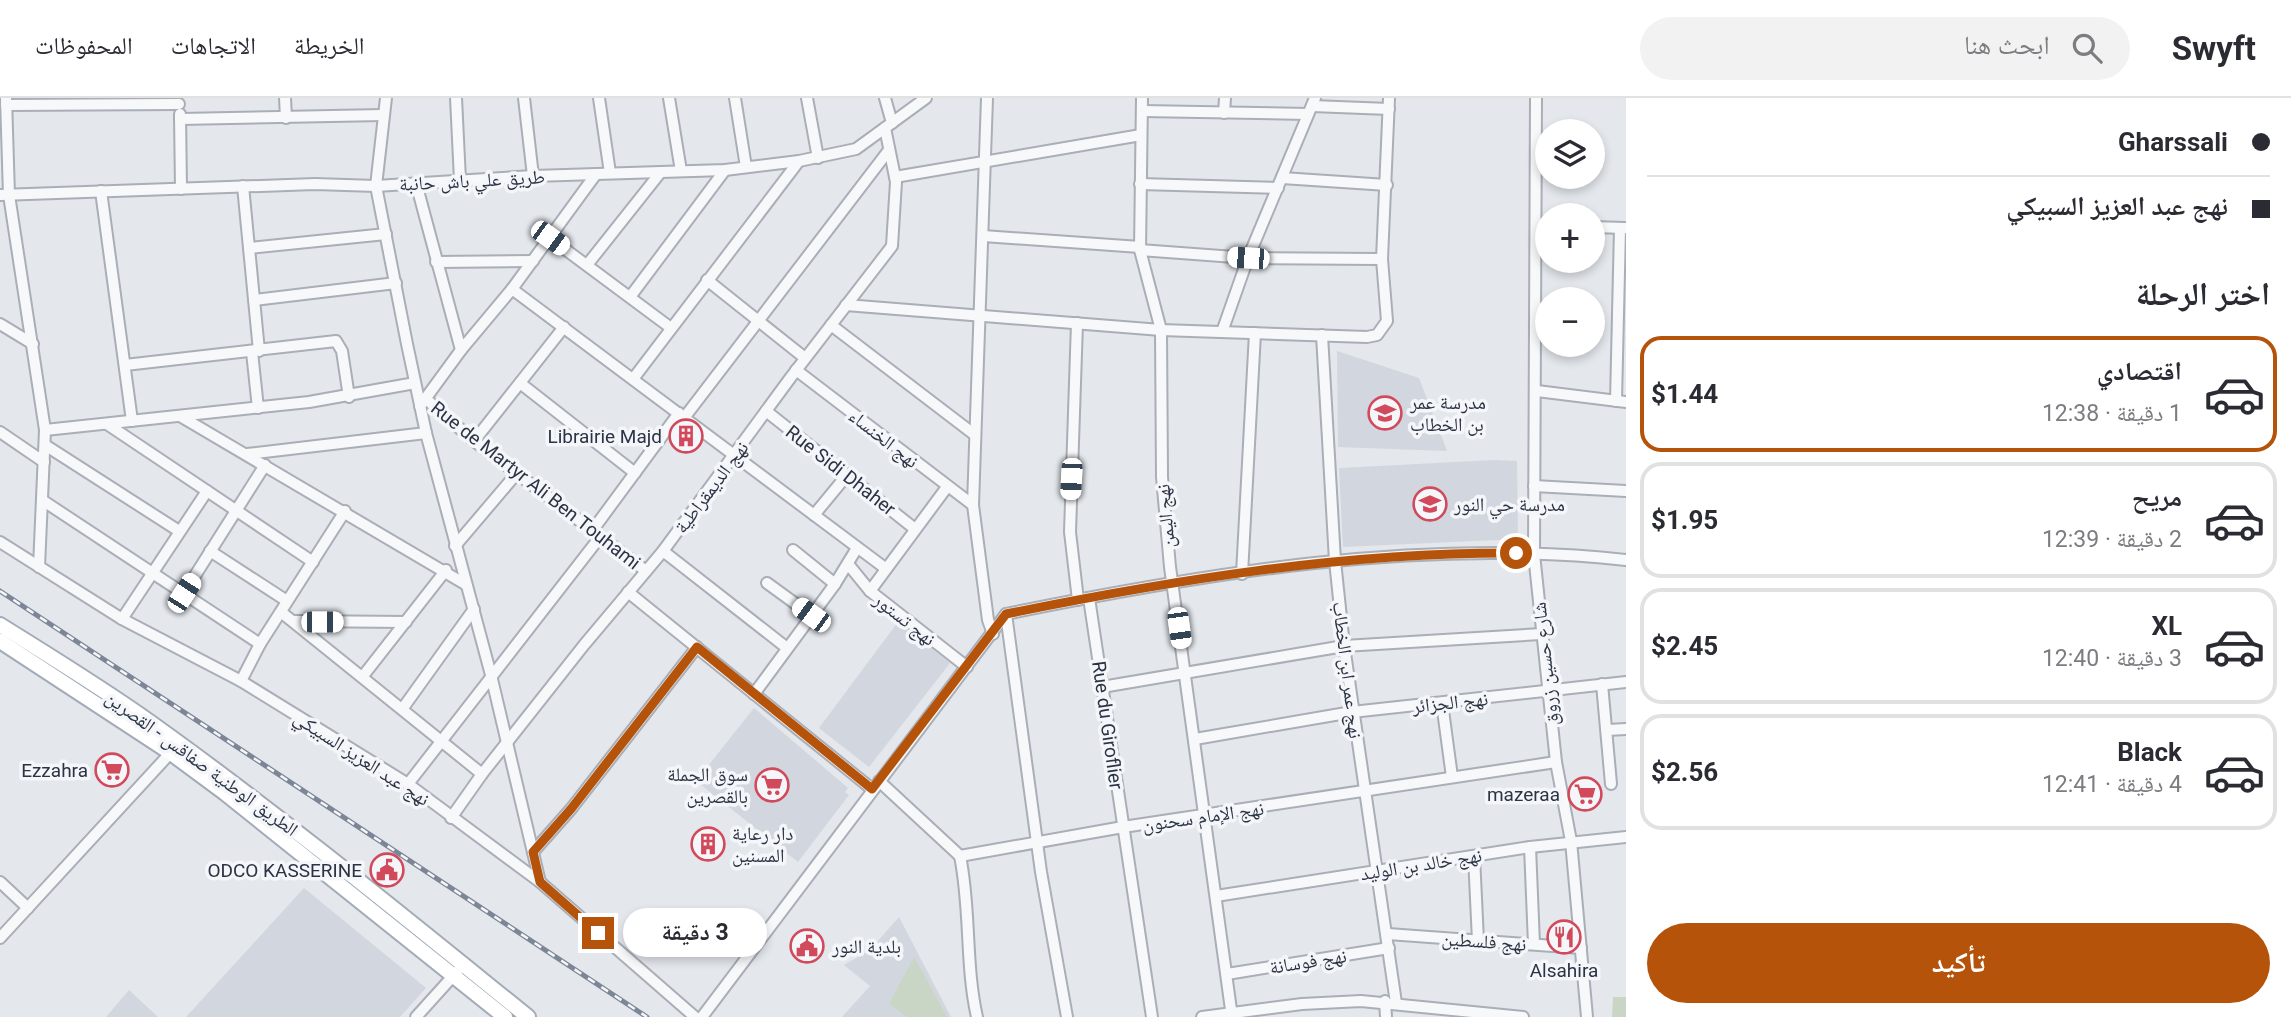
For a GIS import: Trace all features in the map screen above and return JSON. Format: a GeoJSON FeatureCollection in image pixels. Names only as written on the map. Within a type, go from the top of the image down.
{"type":"FeatureCollection","features":[{"type":"Feature","properties":{"kind":"main road","name":"الطريق الوطنية صفاقس - القصرين"},"geometry":{"type":"LineString","coordinates":[[0,625],[229,788],[283,821],[453,977],[505,1017]]}},
{"type":"Feature","properties":{"kind":"main road","name":"الطريق الوطنية صفاقس - القصرين"},"geometry":{"type":"LineString","coordinates":[[0,641],[174,748]]}},
{"type":"Feature","properties":{"kind":"main road","name":"الطريق الوطنية صفاقس - القصرين"},"geometry":{"type":"LineString","coordinates":[[229,788],[273,833],[341,876],[463,965],[528,1017]]}},
{"type":"Feature","properties":{"kind":"main road"},"geometry":{"type":"LineString","coordinates":[[273,833],[283,821]]}},
{"type":"Feature","properties":{"kind":"street"},"geometry":{"type":"LineString","coordinates":[[285,98],[286,118]]}},
{"type":"Feature","properties":{"kind":"street"},"geometry":{"type":"LineString","coordinates":[[386,98],[376,186],[415,383],[423,403],[426,433],[491,675],[540,882]]}},
{"type":"Feature","properties":{"kind":"street"},"geometry":{"type":"LineString","coordinates":[[456,98],[460,180]]}},
{"type":"Feature","properties":{"kind":"street"},"geometry":{"type":"LineString","coordinates":[[524,98],[533,176]]}},
{"type":"Feature","properties":{"kind":"street"},"geometry":{"type":"LineString","coordinates":[[599,98],[610,173]]}},
{"type":"Feature","properties":{"kind":"street"},"geometry":{"type":"LineString","coordinates":[[668,98],[681,171]]}},
{"type":"Feature","properties":{"kind":"street"},"geometry":{"type":"LineString","coordinates":[[735,98],[746,167]]}},
{"type":"Feature","properties":{"kind":"street"},"geometry":{"type":"LineString","coordinates":[[807,98],[818,158]]}},
{"type":"Feature","properties":{"kind":"street","name":"نهج الديمقراطية"},"geometry":{"type":"LineString","coordinates":[[451,818],[482,774],[508,746],[663,551],[805,358],[892,246],[895,177],[889,150],[885,98]]}},
{"type":"Feature","properties":{"kind":"street","name":"طريق علي باش حانبة"},"geometry":{"type":"LineString","coordinates":[[5,195],[243,186],[376,186],[533,176],[725,170],[818,158],[856,149],[926,98]]}},
{"type":"Feature","properties":{"kind":"street"},"geometry":{"type":"LineString","coordinates":[[987,98],[987,161],[972,505],[988,620],[993,634]]}},
{"type":"Feature","properties":{"kind":"street","name":"نهج اليمن"},"geometry":{"type":"LineString","coordinates":[[1142,98],[1140,248],[1161,330],[1162,477],[1173,584],[1232,1014]]}},
{"type":"Feature","properties":{"kind":"street"},"geometry":{"type":"LineString","coordinates":[[1224,113],[1225,98]]}},
{"type":"Feature","properties":{"kind":"street","name":"شارع حسين زروق"},"geometry":{"type":"LineString","coordinates":[[1536,98],[1540,203]]}},
{"type":"Feature","properties":{"kind":"street"},"geometry":{"type":"LineString","coordinates":[[39,567],[45,430],[33,344],[5,195],[6,101],[179,101],[181,189]]}},
{"type":"Feature","properties":{"kind":"street"},"geometry":{"type":"LineString","coordinates":[[846,305],[1161,330],[1367,337],[1384,330],[1387,321],[1382,259],[1389,103],[1224,113],[1142,111]]}},
{"type":"Feature","properties":{"kind":"street"},"geometry":{"type":"LineString","coordinates":[[1222,332],[1248,258],[1312,106]]}},
{"type":"Feature","properties":{"kind":"street"},"geometry":{"type":"LineString","coordinates":[[180,119],[383,115]]}},
{"type":"Feature","properties":{"kind":"street"},"geometry":{"type":"LineString","coordinates":[[895,177],[1142,135]]}},
{"type":"Feature","properties":{"kind":"street"},"geometry":{"type":"LineString","coordinates":[[408,784],[443,742],[596,534],[635,473],[889,150]]}},
{"type":"Feature","properties":{"kind":"street"},"geometry":{"type":"LineString","coordinates":[[633,379],[799,161]]}},
{"type":"Feature","properties":{"kind":"street"},"geometry":{"type":"LineString","coordinates":[[630,297],[725,170]]}},
{"type":"Feature","properties":{"kind":"street"},"geometry":{"type":"LineString","coordinates":[[587,265],[660,173]]}},
{"type":"Feature","properties":{"kind":"street"},"geometry":{"type":"LineString","coordinates":[[423,403],[461,350],[512,289],[596,174]]}},
{"type":"Feature","properties":{"kind":"street"},"geometry":{"type":"LineString","coordinates":[[416,183],[461,350]]}},
{"type":"Feature","properties":{"kind":"street"},"geometry":{"type":"LineString","coordinates":[[1140,184],[1387,185]]}},
{"type":"Feature","properties":{"kind":"street"},"geometry":{"type":"LineString","coordinates":[[243,186],[254,300],[258,408]]}},
{"type":"Feature","properties":{"kind":"street"},"geometry":{"type":"LineString","coordinates":[[101,191],[132,421]]}},
{"type":"Feature","properties":{"kind":"street"},"geometry":{"type":"LineString","coordinates":[[1537,391],[1621,402],[1623,228],[1605,227]]}},
{"type":"Feature","properties":{"kind":"street"},"geometry":{"type":"LineString","coordinates":[[248,248],[386,234]]}},
{"type":"Feature","properties":{"kind":"street"},"geometry":{"type":"LineString","coordinates":[[984,236],[1248,258],[1382,259]]}},
{"type":"Feature","properties":{"kind":"street"},"geometry":{"type":"LineString","coordinates":[[550,238],[671,328]]}},
{"type":"Feature","properties":{"kind":"street"},"geometry":{"type":"LineString","coordinates":[[436,262],[533,261]]}},
{"type":"Feature","properties":{"kind":"street","name":"شارع حسين زروق"},"geometry":{"type":"LineString","coordinates":[[1540,273],[1534,554],[1556,762],[1571,841],[1587,1017]]}},
{"type":"Feature","properties":{"kind":"street"},"geometry":{"type":"LineString","coordinates":[[707,280],[805,358]]}},
{"type":"Feature","properties":{"kind":"street"},"geometry":{"type":"LineString","coordinates":[[254,300],[396,283]]}},
{"type":"Feature","properties":{"kind":"street"},"geometry":{"type":"LineString","coordinates":[[512,289],[885,568]]}},
{"type":"Feature","properties":{"kind":"street","name":"Rue du Giroflier"},"geometry":{"type":"LineString","coordinates":[[1077,323],[1070,532],[1102,687],[1152,1017]]}},
{"type":"Feature","properties":{"kind":"street"},"geometry":{"type":"LineString","coordinates":[[0,324],[33,344]]}},
{"type":"Feature","properties":{"kind":"street"},"geometry":{"type":"LineString","coordinates":[[831,325],[975,435]]}},
{"type":"Feature","properties":{"kind":"street"},"geometry":{"type":"LineString","coordinates":[[474,441],[564,327]]}},
{"type":"Feature","properties":{"kind":"street"},"geometry":{"type":"LineString","coordinates":[[1242,574],[1255,333]]}},
{"type":"Feature","properties":{"kind":"street","name":"نهج عمر ابن الخطاب"},"geometry":{"type":"LineString","coordinates":[[1322,335],[1335,562],[1344,646],[1390,947],[1390,1002],[1386,1017]]}},
{"type":"Feature","properties":{"kind":"street"},"geometry":{"type":"LineString","coordinates":[[125,365],[339,342],[348,397]]}},
{"type":"Feature","properties":{"kind":"street","name":"نهج الخنساء"},"geometry":{"type":"LineString","coordinates":[[796,370],[972,505]]}},
{"type":"Feature","properties":{"kind":"street"},"geometry":{"type":"LineString","coordinates":[[45,430],[348,397],[415,383]]}},
{"type":"Feature","properties":{"kind":"street"},"geometry":{"type":"LineString","coordinates":[[520,383],[635,473]]}},
{"type":"Feature","properties":{"kind":"street","name":"Rue de Martyr Ali Ben Touhami"},"geometry":{"type":"LineString","coordinates":[[423,403],[646,572]]}},
{"type":"Feature","properties":{"kind":"street","name":"Rue Sidi Dhaher"},"geometry":{"type":"LineString","coordinates":[[766,411],[915,529]]}},
{"type":"Feature","properties":{"kind":"street"},"geometry":{"type":"LineString","coordinates":[[180,416],[446,570],[465,584]]}},
{"type":"Feature","properties":{"kind":"street"},"geometry":{"type":"LineString","coordinates":[[107,424],[313,562]]}},
{"type":"Feature","properties":{"kind":"street"},"geometry":{"type":"LineString","coordinates":[[0,432],[44,462]]}},
{"type":"Feature","properties":{"kind":"street"},"geometry":{"type":"LineString","coordinates":[[247,454],[426,433]]}},
{"type":"Feature","properties":{"kind":"street"},"geometry":{"type":"LineString","coordinates":[[45,445],[179,531]]}},
{"type":"Feature","properties":{"kind":"street"},"geometry":{"type":"LineString","coordinates":[[184,593],[265,464]]}},
{"type":"Feature","properties":{"kind":"street"},"geometry":{"type":"LineString","coordinates":[[455,546],[517,473]]}},
{"type":"Feature","properties":{"kind":"street"},"geometry":{"type":"LineString","coordinates":[[814,515],[847,475]]}},
{"type":"Feature","properties":{"kind":"street"},"geometry":{"type":"LineString","coordinates":[[1534,485],[1626,491]]}},
{"type":"Feature","properties":{"kind":"street"},"geometry":{"type":"LineString","coordinates":[[870,591],[947,487]]}},
{"type":"Feature","properties":{"kind":"street"},"geometry":{"type":"LineString","coordinates":[[122,619],[207,491]]}},
{"type":"Feature","properties":{"kind":"street"},"geometry":{"type":"LineString","coordinates":[[42,500],[260,644]]}},
{"type":"Feature","properties":{"kind":"street"},"geometry":{"type":"LineString","coordinates":[[240,681],[260,644],[345,511]]}},
{"type":"Feature","properties":{"kind":"street","name":"نهج عبد العزيز السبيكي"},"geometry":{"type":"LineString","coordinates":[[0,542],[122,619],[240,681],[408,784],[540,882],[702,1016]]}},
{"type":"Feature","properties":{"kind":"street"},"geometry":{"type":"LineString","coordinates":[[754,694],[835,584],[858,548]]}},
{"type":"Feature","properties":{"kind":"street"},"geometry":{"type":"LineString","coordinates":[[793,550],[835,584]]}},
{"type":"Feature","properties":{"kind":"street"},"geometry":{"type":"LineString","coordinates":[[210,551],[287,601]]}},
{"type":"Feature","properties":{"kind":"street"},"geometry":{"type":"LineString","coordinates":[[663,551],[787,648]]}},
{"type":"Feature","properties":{"kind":"street"},"geometry":{"type":"LineString","coordinates":[[702,1016],[1006,614],[1173,584],[1335,562],[1534,554],[1626,559]]}},
{"type":"Feature","properties":{"kind":"street","name":"نهج تستور"},"geometry":{"type":"LineString","coordinates":[[848,564],[870,591],[967,667]]}},
{"type":"Feature","properties":{"kind":"street"},"geometry":{"type":"LineString","coordinates":[[363,676],[446,570]]}},
{"type":"Feature","properties":{"kind":"street"},"geometry":{"type":"LineString","coordinates":[[767,583],[811,615]]}},
{"type":"Feature","properties":{"kind":"street"},"geometry":{"type":"LineString","coordinates":[[628,592],[754,694],[876,785],[960,856],[967,888],[971,979],[977,1017]]}},
{"type":"Feature","properties":{"kind":"street"},"geometry":{"type":"LineString","coordinates":[[403,708],[474,609]]}},
{"type":"Feature","properties":{"kind":"street"},"geometry":{"type":"LineString","coordinates":[[281,612],[482,774]]}},
{"type":"Feature","properties":{"kind":"street"},"geometry":{"type":"LineString","coordinates":[[1006,614],[1038,842],[1067,1017]]}},
{"type":"Feature","properties":{"kind":"street"},"geometry":{"type":"LineString","coordinates":[[295,621],[406,622]]}},
{"type":"Feature","properties":{"kind":"street"},"geometry":{"type":"LineString","coordinates":[[1102,687],[1344,646],[1541,634]]}},
{"type":"Feature","properties":{"kind":"street"},"geometry":{"type":"LineString","coordinates":[[533,852],[571,809],[697,647]]}},
{"type":"Feature","properties":{"kind":"street","name":"نهج الجزائر"},"geometry":{"type":"LineString","coordinates":[[1195,739],[1352,712],[1626,682]]}},
{"type":"Feature","properties":{"kind":"street"},"geometry":{"type":"LineString","coordinates":[[1602,684],[1611,784]]}},
{"type":"Feature","properties":{"kind":"street"},"geometry":{"type":"LineString","coordinates":[[1442,703],[1452,777]]}},
{"type":"Feature","properties":{"kind":"street"},"geometry":{"type":"LineString","coordinates":[[1607,730],[1626,729]]}},
{"type":"Feature","properties":{"kind":"street"},"geometry":{"type":"LineString","coordinates":[[0,938],[174,748]]}},
{"type":"Feature","properties":{"kind":"street","name":"نهج الإمام سحنون"},"geometry":{"type":"LineString","coordinates":[[960,856],[1123,827],[1206,817],[1556,762]]}},
{"type":"Feature","properties":{"kind":"street","name":"نهج خالد بن الوليد"},"geometry":{"type":"LineString","coordinates":[[1216,896],[1571,841],[1626,836]]}},
{"type":"Feature","properties":{"kind":"street"},"geometry":{"type":"LineString","coordinates":[[1530,847],[1534,944]]}},
{"type":"Feature","properties":{"kind":"street"},"geometry":{"type":"LineString","coordinates":[[1474,856],[1478,941]]}},
{"type":"Feature","properties":{"kind":"street"},"geometry":{"type":"LineString","coordinates":[[0,882],[28,908]]}},
{"type":"Feature","properties":{"kind":"street","name":"نهج فلسطين"},"geometry":{"type":"LineString","coordinates":[[1388,934],[1581,948]]}},
{"type":"Feature","properties":{"kind":"street","name":"نهج فوسانة"},"geometry":{"type":"LineString","coordinates":[[1227,974],[1390,947]]}},
{"type":"Feature","properties":{"kind":"street"},"geometry":{"type":"LineString","coordinates":[[416,1017],[463,965]]}},
{"type":"Feature","properties":{"kind":"street"},"geometry":{"type":"LineString","coordinates":[[1202,1017],[1278,1012],[1303,1004],[1390,1002],[1523,1017]]}},
{"type":"Feature","properties":{"kind":"street"},"geometry":{"type":"LineString","coordinates":[[1303,1004],[1304,1017]]}},
{"type":"Feature","properties":{"kind":"shaded area","name":"مدرسة عمر بن الخطاب"},"geometry":{"type":"Polygon","coordinates":[[[1337,351],[1419,378],[1447,451],[1338,447],[1337,351]]]}},
{"type":"Feature","properties":{"kind":"shaded area","name":"مدرسة حي النور"},"geometry":{"type":"Polygon","coordinates":[[[1517,461],[1518,539],[1343,547],[1339,468],[1517,461]]]}},
{"type":"Feature","properties":{"kind":"shaded area"},"geometry":{"type":"Polygon","coordinates":[[[898,622],[950,663],[869,767],[819,728],[898,622]]]}},
{"type":"Feature","properties":{"kind":"shaded area","name":"سوق الجملة بالقصرين"},"geometry":{"type":"Polygon","coordinates":[[[754,708],[848,788],[845,792],[849,795],[798,862],[696,781],[754,708]]]}},
{"type":"Feature","properties":{"kind":"shaded area"},"geometry":{"type":"Polygon","coordinates":[[[304,888],[426,988],[400,1017],[186,1017],[304,888]]]}},
{"type":"Feature","properties":{"kind":"shaded area"},"geometry":{"type":"Polygon","coordinates":[[[899,917],[951,1017],[842,1017],[870,986],[844,965],[870,950],[899,917]]]}},
{"type":"Feature","properties":{"kind":"shaded area"},"geometry":{"type":"Polygon","coordinates":[[[129,990],[158,1017],[106,1017],[129,990]]]}},
{"type":"Feature","properties":{"kind":"green space"},"geometry":{"type":"Polygon","coordinates":[[[914,957],[947,1017],[907,1017],[889,1004],[914,957]]]}},
{"type":"Feature","properties":{"kind":"green space"},"geometry":{"type":"Polygon","coordinates":[[[1613,997],[1626,997],[1626,1017],[1612,1017],[1613,997]]]}},
{"type":"Feature","properties":{"kind":"railway"},"geometry":{"type":"LineString","coordinates":[[0,591],[647,1017]]}},
{"type":"Feature","properties":{"kind":"place","name":"مدرسة عمر بن الخطاب"},"geometry":{"type":"Point","coordinates":[1385,413]}},
{"type":"Feature","properties":{"kind":"place","name":"Librairie Majd"},"geometry":{"type":"Point","coordinates":[686,436]}},
{"type":"Feature","properties":{"kind":"place","name":"مدرسة حي النور"},"geometry":{"type":"Point","coordinates":[1430,504]}},
{"type":"Feature","properties":{"kind":"place","name":"Ezzahra"},"geometry":{"type":"Point","coordinates":[112,770]}},
{"type":"Feature","properties":{"kind":"place","name":"سوق الجملة بالقصرين"},"geometry":{"type":"Point","coordinates":[772,785]}},
{"type":"Feature","properties":{"kind":"place","name":"mazeraa"},"geometry":{"type":"Point","coordinates":[1585,794]}},
{"type":"Feature","properties":{"kind":"place","name":"دار رعاية المسنين"},"geometry":{"type":"Point","coordinates":[708,844]}},
{"type":"Feature","properties":{"kind":"place","name":"ODCO KASSERINE"},"geometry":{"type":"Point","coordinates":[387,870]}},
{"type":"Feature","properties":{"kind":"place","name":"Alsahira"},"geometry":{"type":"Point","coordinates":[1564,937]}},
{"type":"Feature","properties":{"kind":"place","name":"بلدية النور"},"geometry":{"type":"Point","coordinates":[807,946]}},
{"type":"Feature","properties":{"kind":"route"},"geometry":{"type":"LineString","coordinates":[[598,933],[540,882],[533,852],[571,809],[697,647],[872,789],[1006,614],[1173,584],[1335,562],[1516,553]]}}]}
